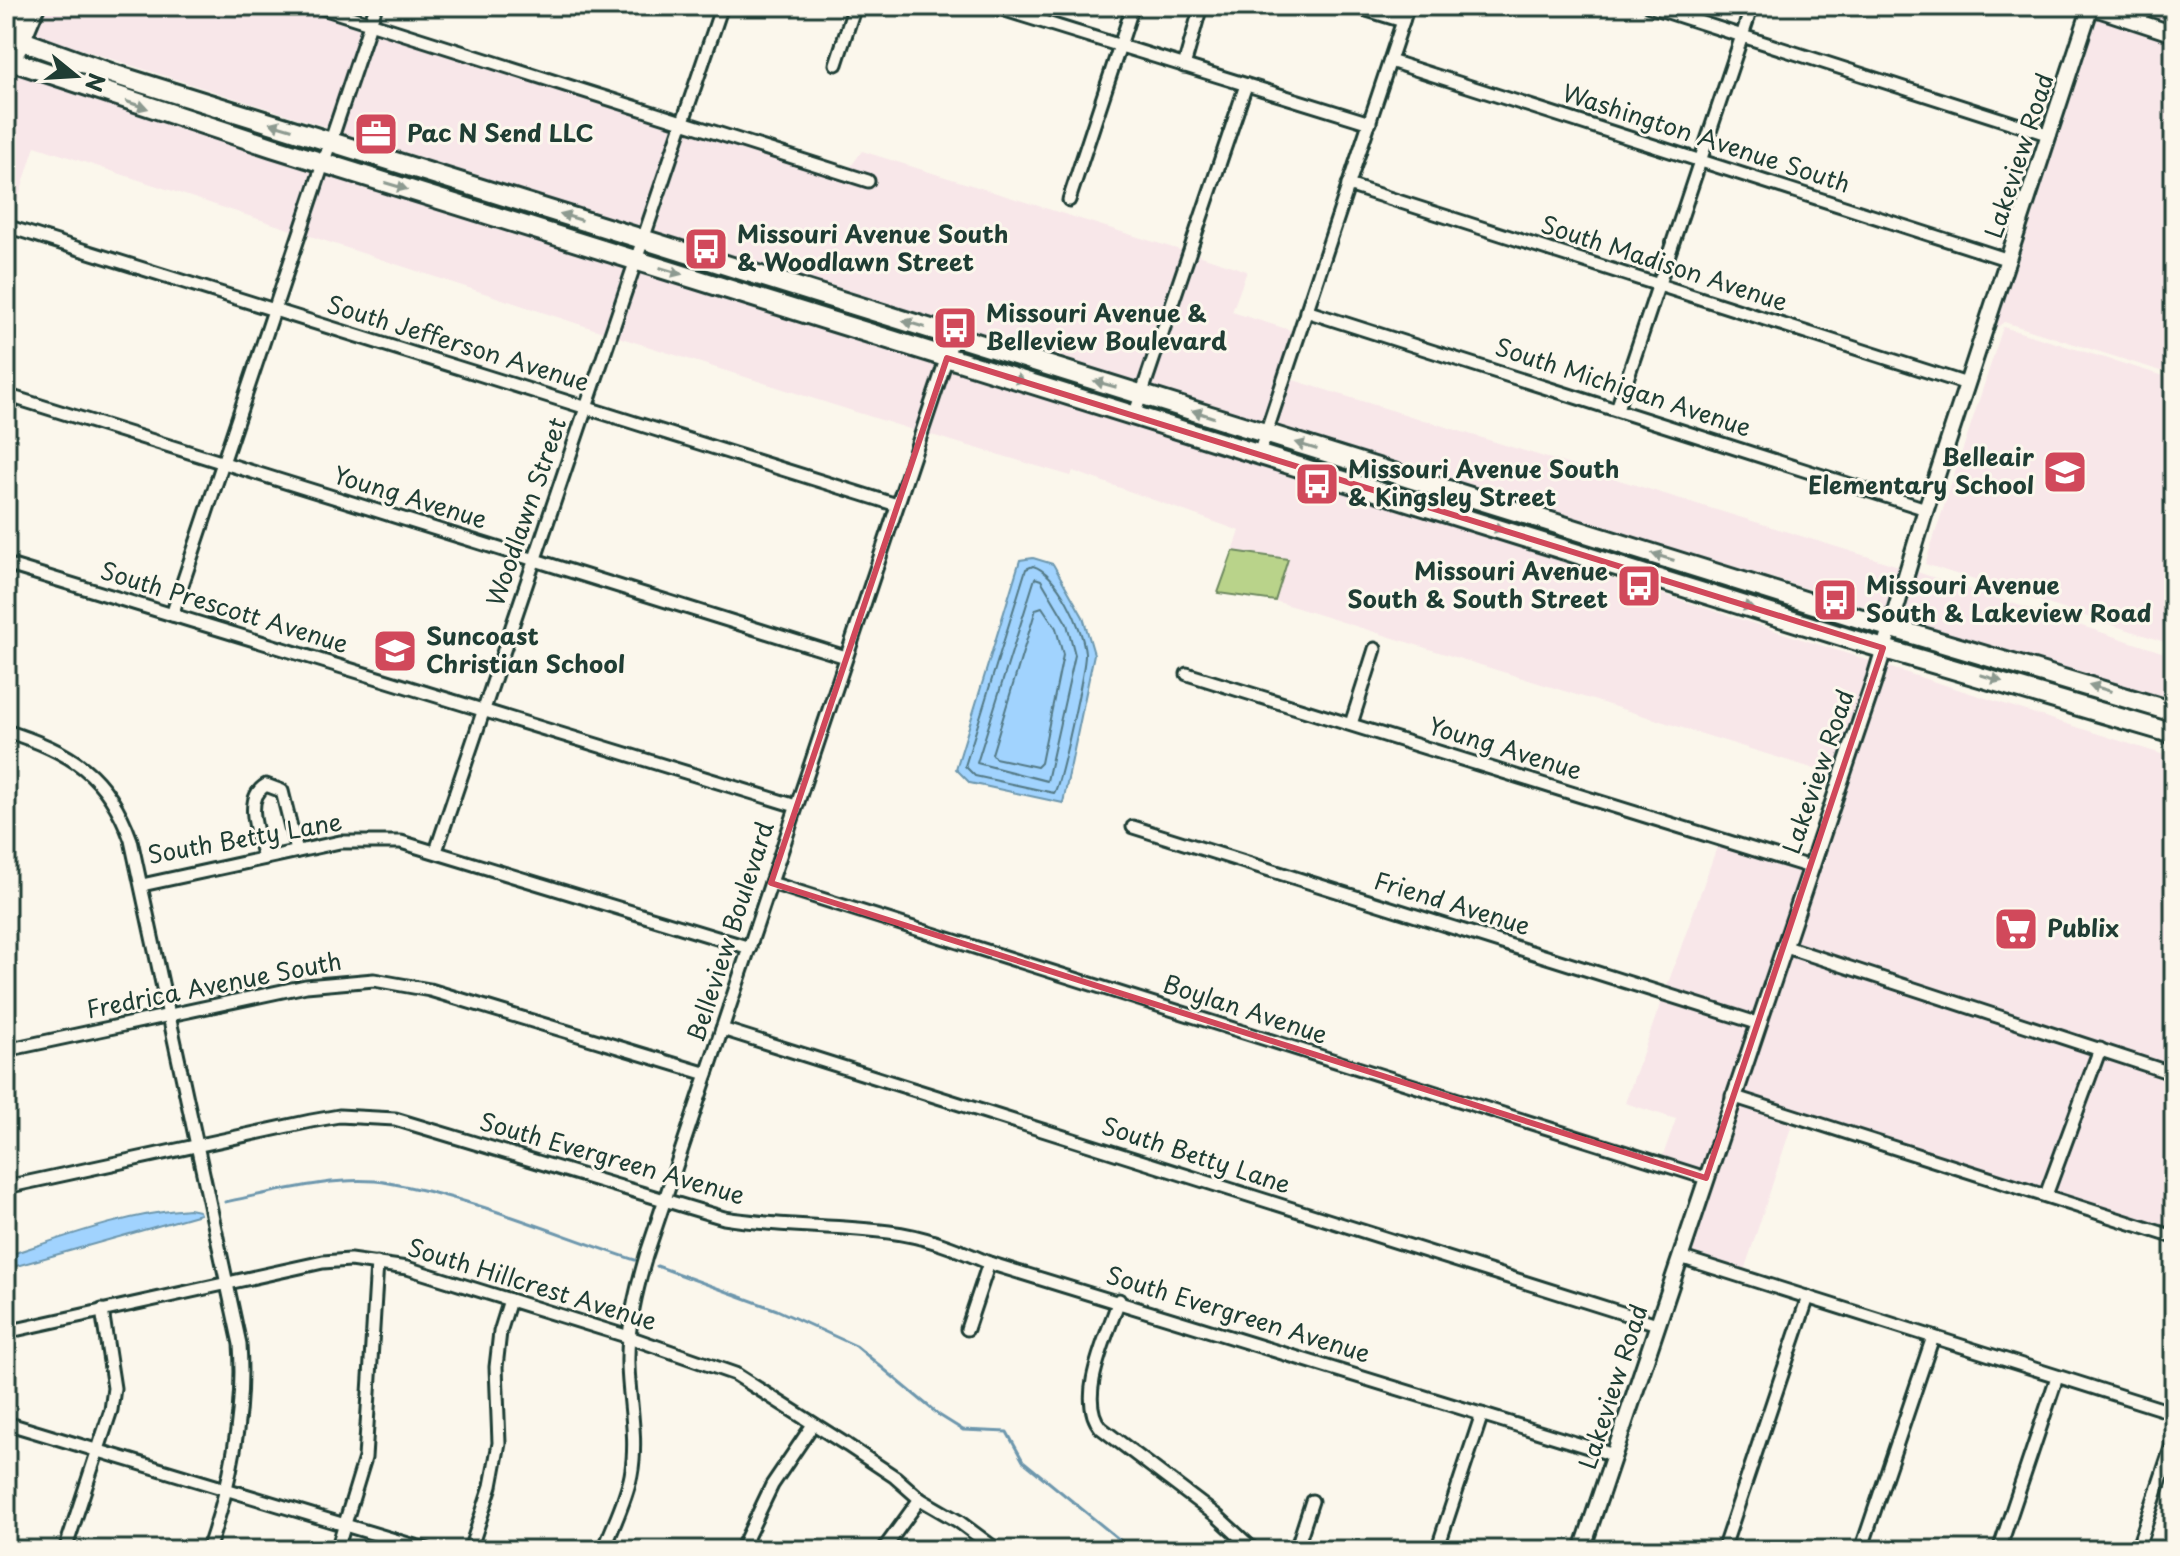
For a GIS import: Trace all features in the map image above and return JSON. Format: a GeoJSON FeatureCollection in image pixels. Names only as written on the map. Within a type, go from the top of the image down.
{"type":"FeatureCollection","features":[{"type":"Feature","properties":{"kind":"main road"},"geometry":{"type":"LineString","coordinates":[[23,6],[8,65],[1883,648],[2174,734]]}},
{"type":"Feature","properties":{"kind":"main road"},"geometry":{"type":"LineString","coordinates":[[14,38],[36,6]]}},
{"type":"Feature","properties":{"kind":"main road"},"geometry":{"type":"LineString","coordinates":[[14,38],[116,75],[2174,712]]}},
{"type":"Feature","properties":{"kind":"street"},"geometry":{"type":"LineString","coordinates":[[316,6],[868,181]]}},
{"type":"Feature","properties":{"kind":"street"},"geometry":{"type":"LineString","coordinates":[[172,615],[376,6]]}},
{"type":"Feature","properties":{"kind":"street","name":"Woodlawn Street"},"geometry":{"type":"LineString","coordinates":[[436,851],[634,260],[646,240],[722,6]]}},
{"type":"Feature","properties":{"kind":"street"},"geometry":{"type":"LineString","coordinates":[[836,64],[855,6]]}},
{"type":"Feature","properties":{"kind":"street"},"geometry":{"type":"LineString","coordinates":[[992,6],[1018,10],[1184,66],[1370,123]]}},
{"type":"Feature","properties":{"kind":"street"},"geometry":{"type":"LineString","coordinates":[[1069,200],[1133,6]]}},
{"type":"Feature","properties":{"kind":"street"},"geometry":{"type":"LineString","coordinates":[[1184,66],[1201,6]]}},
{"type":"Feature","properties":{"kind":"street"},"geometry":{"type":"LineString","coordinates":[[1354,6],[1403,21]]}},
{"type":"Feature","properties":{"kind":"street"},"geometry":{"type":"LineString","coordinates":[[1259,454],[1408,6]]}},
{"type":"Feature","properties":{"kind":"street"},"geometry":{"type":"LineString","coordinates":[[1649,6],[2050,135]]}},
{"type":"Feature","properties":{"kind":"street"},"geometry":{"type":"LineString","coordinates":[[1617,409],[1752,6]]}},
{"type":"Feature","properties":{"kind":"street"},"geometry":{"type":"LineString","coordinates":[[2090,6],[2174,34]]}},
{"type":"Feature","properties":{"kind":"street","name":"Lakeview Road"},"geometry":{"type":"LineString","coordinates":[[1582,1550],[1883,648],[2090,6]]}},
{"type":"Feature","properties":{"kind":"street","name":"Washington Avenue South"},"geometry":{"type":"LineString","coordinates":[[1390,61],[2009,260]]}},
{"type":"Feature","properties":{"kind":"street"},"geometry":{"type":"LineString","coordinates":[[1134,416],[1246,85]]}},
{"type":"Feature","properties":{"kind":"street","name":"South Madison Avenue"},"geometry":{"type":"LineString","coordinates":[[1348,185],[1967,384]]}},
{"type":"Feature","properties":{"kind":"street","name":"South Jefferson Avenue"},"geometry":{"type":"LineString","coordinates":[[6,226],[897,505]]}},
{"type":"Feature","properties":{"kind":"street","name":"South Michigan Avenue"},"geometry":{"type":"LineString","coordinates":[[1306,311],[1926,509]]}},
{"type":"Feature","properties":{"kind":"street","name":"Belleview Boulevard"},"geometry":{"type":"LineString","coordinates":[[604,1550],[631,1473],[634,1436],[629,1337],[635,1297],[954,336]]}},
{"type":"Feature","properties":{"kind":"street","name":"Young Avenue"},"geometry":{"type":"LineString","coordinates":[[6,395],[846,657]]}},
{"type":"Feature","properties":{"kind":"street","name":"South Prescott Avenue"},"geometry":{"type":"LineString","coordinates":[[6,564],[796,806]]}},
{"type":"Feature","properties":{"kind":"street"},"geometry":{"type":"LineString","coordinates":[[1351,724],[1375,649]]}},
{"type":"Feature","properties":{"kind":"street","name":"Young Avenue"},"geometry":{"type":"LineString","coordinates":[[1187,674],[1810,867]]}},
{"type":"Feature","properties":{"kind":"street","name":"South Betty Lane"},"geometry":{"type":"LineString","coordinates":[[6,731],[71,756],[95,776],[122,815],[142,885],[297,851],[373,840],[401,842],[750,948]]}},
{"type":"Feature","properties":{"kind":"street"},"geometry":{"type":"LineString","coordinates":[[264,858],[252,804],[256,792],[266,785],[276,786],[286,799],[297,851]]}},
{"type":"Feature","properties":{"kind":"street","name":"Friend Avenue"},"geometry":{"type":"LineString","coordinates":[[1133,827],[1757,1023]]}},
{"type":"Feature","properties":{"kind":"street","name":"Boylan Avenue"},"geometry":{"type":"LineString","coordinates":[[771,883],[1706,1178]]}},
{"type":"Feature","properties":{"kind":"street"},"geometry":{"type":"LineString","coordinates":[[142,885],[240,1344],[243,1383],[238,1437],[227,1488],[208,1550]]}},
{"type":"Feature","properties":{"kind":"street"},"geometry":{"type":"LineString","coordinates":[[1783,946],[2174,1074]]}},
{"type":"Feature","properties":{"kind":"street","name":"Fredrica Avenue South"},"geometry":{"type":"LineString","coordinates":[[6,1050],[306,986],[374,980],[430,990],[707,1074]]}},
{"type":"Feature","properties":{"kind":"street","name":"South Betty Lane"},"geometry":{"type":"LineString","coordinates":[[722,1029],[1657,1324]]}},
{"type":"Feature","properties":{"kind":"street"},"geometry":{"type":"LineString","coordinates":[[2046,1195],[2100,1049]]}},
{"type":"Feature","properties":{"kind":"street"},"geometry":{"type":"LineString","coordinates":[[1732,1096],[2174,1237]]}},
{"type":"Feature","properties":{"kind":"street","name":"South Evergreen Avenue"},"geometry":{"type":"LineString","coordinates":[[6,1187],[339,1116],[395,1119],[724,1218],[780,1227],[891,1232],[931,1240],[989,1263],[1119,1300],[1614,1455]]}},
{"type":"Feature","properties":{"kind":"street"},"geometry":{"type":"LineString","coordinates":[[1680,1257],[2174,1413]]}},
{"type":"Feature","properties":{"kind":"street","name":"South Hillcrest Avenue"},"geometry":{"type":"LineString","coordinates":[[6,1337],[15,1330],[323,1262],[377,1263],[510,1300],[735,1374],[883,1469],[920,1499],[958,1521],[997,1550]]}},
{"type":"Feature","properties":{"kind":"street"},"geometry":{"type":"LineString","coordinates":[[337,1550],[365,1458],[377,1263]]}},
{"type":"Feature","properties":{"kind":"street"},"geometry":{"type":"LineString","coordinates":[[967,1329],[989,1263]]}},
{"type":"Feature","properties":{"kind":"street"},"geometry":{"type":"LineString","coordinates":[[1723,1550],[1808,1297]]}},
{"type":"Feature","properties":{"kind":"street"},"geometry":{"type":"LineString","coordinates":[[470,1550],[491,1486],[499,1443],[496,1367],[500,1332],[510,1300]]}},
{"type":"Feature","properties":{"kind":"street"},"geometry":{"type":"LineString","coordinates":[[1119,1300],[1090,1393],[1091,1414],[1101,1428],[1217,1516],[1254,1550]]}},
{"type":"Feature","properties":{"kind":"street"},"geometry":{"type":"LineString","coordinates":[[65,1550],[98,1452],[114,1388],[102,1310]]}},
{"type":"Feature","properties":{"kind":"street"},"geometry":{"type":"LineString","coordinates":[[1861,1550],[1933,1337]]}},
{"type":"Feature","properties":{"kind":"street"},"geometry":{"type":"LineString","coordinates":[[1999,1550],[2057,1377]]}},
{"type":"Feature","properties":{"kind":"street"},"geometry":{"type":"LineString","coordinates":[[1437,1550],[1482,1414]]}},
{"type":"Feature","properties":{"kind":"street"},"geometry":{"type":"LineString","coordinates":[[6,1423],[428,1550]]}},
{"type":"Feature","properties":{"kind":"street"},"geometry":{"type":"LineString","coordinates":[[741,1550],[772,1485],[812,1426]]}},
{"type":"Feature","properties":{"kind":"street"},"geometry":{"type":"LineString","coordinates":[[2137,1550],[2174,1439]]}},
{"type":"Feature","properties":{"kind":"street"},"geometry":{"type":"LineString","coordinates":[[883,1550],[920,1499]]}},
{"type":"Feature","properties":{"kind":"street"},"geometry":{"type":"LineString","coordinates":[[1296,1550],[1312,1501]]}},
{"type":"Feature","properties":{"kind":"highlighted area"},"geometry":{"type":"Polygon","coordinates":[[[947,358],[1883,648],[1706,1178],[771,883],[947,358]]]}},
{"type":"Feature","properties":{"kind":"shaded area"},"geometry":{"type":"Polygon","coordinates":[[[43,6],[295,6],[362,27],[329,128],[33,34],[43,6]]]}},
{"type":"Feature","properties":{"kind":"shaded area"},"geometry":{"type":"Polygon","coordinates":[[[2107,6],[2174,6],[2174,28],[2107,6]]]}},
{"type":"Feature","properties":{"kind":"shaded area"},"geometry":{"type":"Polygon","coordinates":[[[2095,14],[2174,40],[2171,277],[2174,279],[2174,375],[2004,322],[1992,331],[2095,14]]]}},
{"type":"Feature","properties":{"kind":"shaded area"},"geometry":{"type":"Polygon","coordinates":[[[374,31],[676,127],[643,228],[341,132],[374,31]]]}},
{"type":"Feature","properties":{"kind":"shaded area"},"geometry":{"type":"Polygon","coordinates":[[[15,68],[314,166],[292,230],[35,146],[11,222],[6,220],[6,94],[15,68]]]}},
{"type":"Feature","properties":{"kind":"shaded area"},"geometry":{"type":"Polygon","coordinates":[[[688,131],[872,188],[875,177],[849,169],[862,151],[1183,251],[1138,385],[655,232],[688,131]]]}},
{"type":"Feature","properties":{"kind":"shaded area"},"geometry":{"type":"Polygon","coordinates":[[[326,170],[626,263],[603,332],[304,234],[326,170]]]}},
{"type":"Feature","properties":{"kind":"shaded area"},"geometry":{"type":"Polygon","coordinates":[[[1195,254],[1247,271],[1232,312],[1293,331],[1262,423],[1150,389],[1195,254]]]}},
{"type":"Feature","properties":{"kind":"shaded area"},"geometry":{"type":"Polygon","coordinates":[[[638,267],[939,361],[916,431],[615,336],[638,267]]]}},
{"type":"Feature","properties":{"kind":"shaded area","name":"Belleair Elementary School"},"geometry":{"type":"Polygon","coordinates":[[[2003,327],[2174,379],[2174,645],[1925,564],[2003,327]]]}},
{"type":"Feature","properties":{"kind":"shaded area"},"geometry":{"type":"Polygon","coordinates":[[[951,365],[1873,662],[1806,860],[1834,775],[1275,601],[1287,559],[1233,551],[1240,531],[1073,471],[1071,476],[928,434],[951,365]]]}},
{"type":"Feature","properties":{"kind":"shaded area"},"geometry":{"type":"Polygon","coordinates":[[[1290,379],[1902,567],[1887,613],[1274,427],[1290,379]]]}},
{"type":"Feature","properties":{"kind":"shaded area"},"geometry":{"type":"Polygon","coordinates":[[[1914,571],[2174,656],[2174,705],[1899,617],[1914,571]]]}},
{"type":"Feature","properties":{"kind":"shaded area"},"geometry":{"type":"Polygon","coordinates":[[[1885,666],[2174,758],[2174,1068],[1790,943],[1885,666]]]}},
{"type":"Feature","properties":{"kind":"shaded area"},"geometry":{"type":"Polygon","coordinates":[[[1718,844],[1802,871],[1753,1016],[1666,989],[1718,844]]]}},
{"type":"Feature","properties":{"kind":"shaded area"},"geometry":{"type":"Polygon","coordinates":[[[1787,954],[2092,1053],[2042,1188],[1740,1092],[1787,954]]]}},
{"type":"Feature","properties":{"kind":"shaded area"},"geometry":{"type":"Polygon","coordinates":[[[1662,999],[1749,1026],[1701,1171],[1662,1158],[1676,1119],[1625,1103],[1662,999]]]}},
{"type":"Feature","properties":{"kind":"shaded area"},"geometry":{"type":"Polygon","coordinates":[[[2104,1057],[2174,1079],[2174,1231],[2054,1192],[2104,1057]]]}},
{"type":"Feature","properties":{"kind":"shaded area"},"geometry":{"type":"Polygon","coordinates":[[[1737,1103],[1793,1121],[1744,1271],[1688,1253],[1737,1103]]]}},
{"type":"Feature","properties":{"kind":"green space"},"geometry":{"type":"Polygon","coordinates":[[[1233,551],[1288,559],[1275,601],[1218,593],[1233,551]]]}},
{"type":"Feature","properties":{"kind":"water"},"geometry":{"type":"Polygon","coordinates":[[[1033,558],[1053,564],[1083,617],[1094,654],[1063,803],[970,783],[956,769],[1020,560],[1033,558]]]}},
{"type":"Feature","properties":{"kind":"water"},"geometry":{"type":"Polygon","coordinates":[[[189,1209],[200,1214],[6,1269],[6,1256],[50,1241],[143,1215],[189,1209]]]}},
{"type":"Feature","properties":{"kind":"waterway"},"geometry":{"type":"LineString","coordinates":[[225,1202],[328,1182],[389,1183],[482,1207],[635,1260]]}},
{"type":"Feature","properties":{"kind":"waterway"},"geometry":{"type":"LineString","coordinates":[[657,1266],[777,1310],[856,1346],[939,1415],[963,1430],[1007,1432],[1023,1461],[1132,1550]]}},
{"type":"Feature","properties":{"kind":"place","name":"Pac N Send LLC"},"geometry":{"type":"Point","coordinates":[376,134]}},
{"type":"Feature","properties":{"kind":"place","name":"Missouri Avenue South & Woodlawn Street"},"geometry":{"type":"Point","coordinates":[706,249]}},
{"type":"Feature","properties":{"kind":"place","name":"Missouri Avenue & Belleview Boulevard"},"geometry":{"type":"Point","coordinates":[955,328]}},
{"type":"Feature","properties":{"kind":"place","name":"Belleair Elementary School"},"geometry":{"type":"Point","coordinates":[2065,472]}},
{"type":"Feature","properties":{"kind":"place","name":"Missouri Avenue South & Kingsley Street"},"geometry":{"type":"Point","coordinates":[1317,484]}},
{"type":"Feature","properties":{"kind":"place","name":"Missouri Avenue South & South Street"},"geometry":{"type":"Point","coordinates":[1639,586]}},
{"type":"Feature","properties":{"kind":"place","name":"Missouri Avenue South & Lakeview Road"},"geometry":{"type":"Point","coordinates":[1835,600]}},
{"type":"Feature","properties":{"kind":"place","name":"Suncoast Christian School"},"geometry":{"type":"Point","coordinates":[395,651]}},
{"type":"Feature","properties":{"kind":"place","name":"Publix"},"geometry":{"type":"Point","coordinates":[2016,929]}}]}
